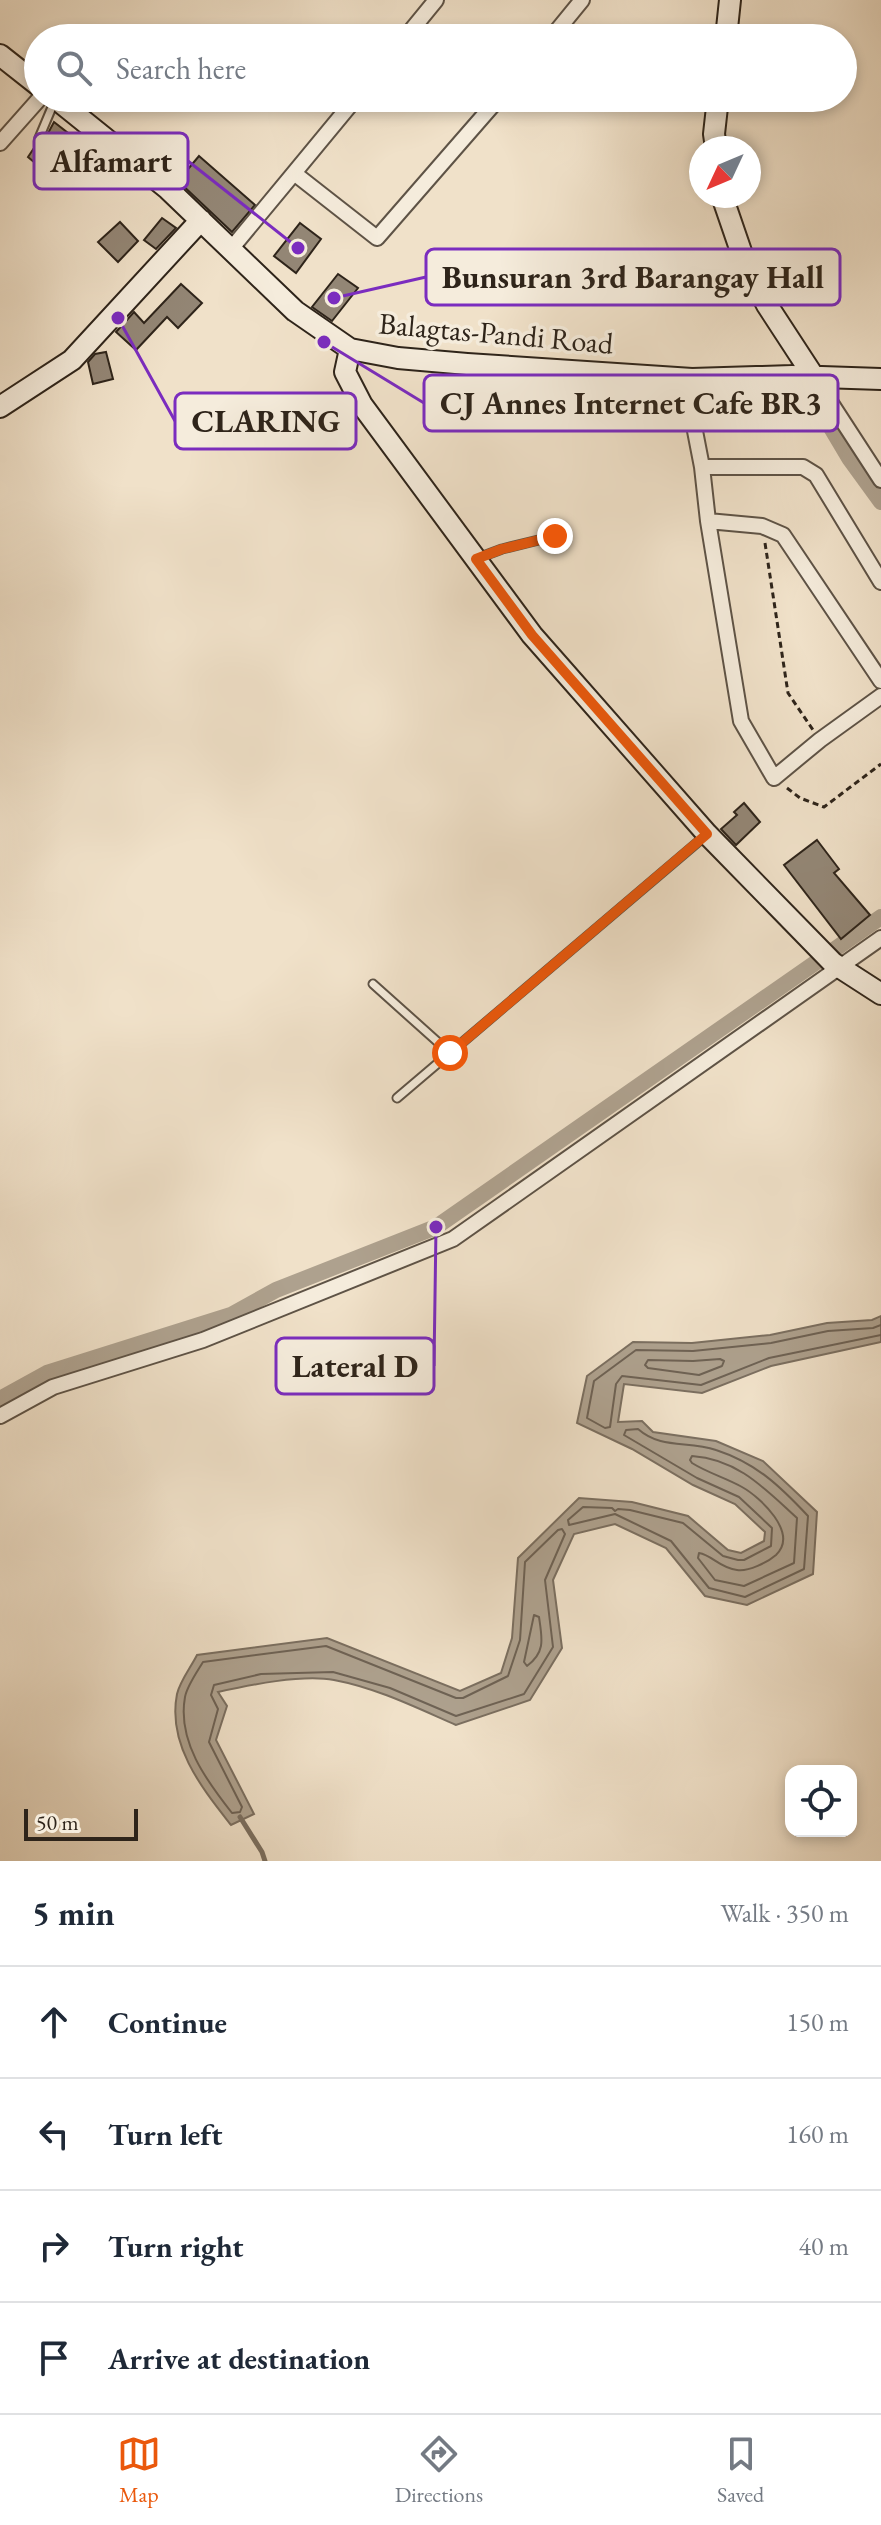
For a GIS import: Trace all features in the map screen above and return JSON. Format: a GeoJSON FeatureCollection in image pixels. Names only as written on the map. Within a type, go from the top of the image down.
{"type":"FeatureCollection","features":[{"type":"Feature","properties":{"kind":"street"},"geometry":{"type":"LineString","coordinates":[[416,24],[436,0]]}},
{"type":"Feature","properties":{"kind":"street"},"geometry":{"type":"LineString","coordinates":[[562,24],[582,0]]}},
{"type":"Feature","properties":{"kind":"street"},"geometry":{"type":"LineString","coordinates":[[727,24],[730,0]]}},
{"type":"Feature","properties":{"kind":"street"},"geometry":{"type":"LineString","coordinates":[[0,55],[24,74]]}},
{"type":"Feature","properties":{"kind":"street"},"geometry":{"type":"LineString","coordinates":[[0,143],[28,112]]}},
{"type":"Feature","properties":{"kind":"street","name":"Balagtas-Pandi Road"},"geometry":{"type":"LineString","coordinates":[[73,112],[168,189],[295,311],[350,349],[411,359],[692,379],[881,379]]}},
{"type":"Feature","properties":{"kind":"street"},"geometry":{"type":"LineString","coordinates":[[231,249],[344,112]]}},
{"type":"Feature","properties":{"kind":"street"},"geometry":{"type":"LineString","coordinates":[[294,173],[377,238],[487,112]]}},
{"type":"Feature","properties":{"kind":"street"},"geometry":{"type":"LineString","coordinates":[[714,136],[716,112]]}},
{"type":"Feature","properties":{"kind":"street"},"geometry":{"type":"LineString","coordinates":[[726,208],[745,263],[805,377],[881,480]]}},
{"type":"Feature","properties":{"kind":"street"},"geometry":{"type":"LineString","coordinates":[[0,407],[72,360],[201,220]]}},
{"type":"Feature","properties":{"kind":"street"},"geometry":{"type":"LineString","coordinates":[[350,349],[345,372],[362,405],[532,635],[707,834],[832,961],[881,994]]}},
{"type":"Feature","properties":{"kind":"street"},"geometry":{"type":"LineString","coordinates":[[692,379],[695,431],[741,721],[774,778],[881,696]]}},
{"type":"Feature","properties":{"kind":"street"},"geometry":{"type":"LineString","coordinates":[[702,467],[803,467],[816,475],[881,582]]}},
{"type":"Feature","properties":{"kind":"street"},"geometry":{"type":"LineString","coordinates":[[708,521],[762,526],[783,535],[881,681]]}},
{"type":"Feature","properties":{"kind":"street"},"geometry":{"type":"LineString","coordinates":[[0,1416],[53,1387],[203,1340],[453,1239],[832,961],[881,938]]}},
{"type":"Feature","properties":{"kind":"lane"},"geometry":{"type":"LineString","coordinates":[[49,112],[39,138],[61,155],[66,155],[97,131]]}},
{"type":"Feature","properties":{"kind":"lane"},"geometry":{"type":"LineString","coordinates":[[476,559],[555,536]]}},
{"type":"Feature","properties":{"kind":"lane"},"geometry":{"type":"LineString","coordinates":[[397,1098],[707,834]]}},
{"type":"Feature","properties":{"kind":"lane"},"geometry":{"type":"LineString","coordinates":[[373,984],[450,1053]]}},
{"type":"Feature","properties":{"kind":"path"},"geometry":{"type":"LineString","coordinates":[[762,526],[788,693],[820,740]]}},
{"type":"Feature","properties":{"kind":"path"},"geometry":{"type":"LineString","coordinates":[[774,778],[800,798],[824,807],[881,764]]}},
{"type":"Feature","properties":{"kind":"water"},"geometry":{"type":"Polygon","coordinates":[[[881,1316],[881,1342],[771,1366],[702,1393],[624,1384],[618,1422],[642,1421],[653,1432],[716,1441],[763,1461],[817,1512],[813,1574],[747,1605],[705,1596],[666,1548],[615,1524],[574,1534],[553,1580],[562,1648],[530,1700],[456,1725],[381,1693],[334,1680],[292,1679],[218,1692],[227,1706],[216,1740],[254,1814],[231,1825],[209,1796],[182,1748],[175,1713],[178,1689],[197,1655],[327,1638],[460,1691],[501,1673],[512,1638],[518,1558],[579,1498],[632,1502],[688,1516],[728,1550],[741,1553],[764,1541],[765,1532],[735,1504],[577,1423],[587,1376],[633,1342],[692,1343],[770,1335],[827,1323],[872,1320],[881,1316]]]}},
{"type":"Feature","properties":{"kind":"building"},"geometry":{"type":"Polygon","coordinates":[[[54,122],[68,133],[57,146],[46,137],[54,122]]]}},
{"type":"Feature","properties":{"kind":"building"},"geometry":{"type":"Polygon","coordinates":[[[36,145],[49,156],[40,167],[28,157],[36,145]]]}},
{"type":"Feature","properties":{"kind":"building"},"geometry":{"type":"Polygon","coordinates":[[[199,156],[255,205],[232,232],[178,181],[199,156]]]}},
{"type":"Feature","properties":{"kind":"building"},"geometry":{"type":"Polygon","coordinates":[[[162,218],[176,228],[156,249],[144,240],[162,218]]]}},
{"type":"Feature","properties":{"kind":"building"},"geometry":{"type":"Polygon","coordinates":[[[120,222],[138,241],[118,262],[98,242],[120,222]]]}},
{"type":"Feature","properties":{"kind":"building"},"geometry":{"type":"Polygon","coordinates":[[[300,223],[321,239],[296,273],[274,256],[300,223]]]}},
{"type":"Feature","properties":{"kind":"building"},"geometry":{"type":"Polygon","coordinates":[[[338,274],[358,288],[332,321],[312,307],[338,274]]]}},
{"type":"Feature","properties":{"kind":"building"},"geometry":{"type":"Polygon","coordinates":[[[181,284],[202,303],[178,328],[167,317],[136,350],[116,332],[134,312],[144,323],[181,284]]]}},
{"type":"Feature","properties":{"kind":"building"},"geometry":{"type":"Polygon","coordinates":[[[106,352],[113,379],[93,384],[88,362],[95,354],[106,352]]]}},
{"type":"Feature","properties":{"kind":"building"},"geometry":{"type":"Polygon","coordinates":[[[744,803],[760,822],[736,845],[721,829],[737,815],[734,812],[744,803]]]}},
{"type":"Feature","properties":{"kind":"building"},"geometry":{"type":"Polygon","coordinates":[[[817,840],[839,869],[834,873],[870,915],[841,939],[784,865],[817,840]]]}},
{"type":"Feature","properties":{"kind":"waterway"},"geometry":{"type":"LineString","coordinates":[[796,369],[849,458],[881,502]]}},
{"type":"Feature","properties":{"kind":"waterway"},"geometry":{"type":"LineString","coordinates":[[0,1399],[47,1373],[231,1315],[276,1290],[436,1227],[881,917]]}},
{"type":"Feature","properties":{"kind":"waterway"},"geometry":{"type":"LineString","coordinates":[[240,1817],[265,1861]]}},
{"type":"Feature","properties":{"kind":"place","name":"Alfamart"},"geometry":{"type":"Point","coordinates":[298,248]}},
{"type":"Feature","properties":{"kind":"place","name":"Bunsuran 3rd Barangay Hall"},"geometry":{"type":"Point","coordinates":[334,298]}},
{"type":"Feature","properties":{"kind":"place","name":"CLARING"},"geometry":{"type":"Point","coordinates":[118,318]}},
{"type":"Feature","properties":{"kind":"place","name":"CJ Annes Internet Cafe BR3"},"geometry":{"type":"Point","coordinates":[324,342]}},
{"type":"Feature","properties":{"kind":"place","name":"Lateral D"},"geometry":{"type":"Point","coordinates":[436,1227]}},
{"type":"Feature","properties":{"kind":"route"},"geometry":{"type":"LineString","coordinates":[[450,1053],[707,834],[532,635],[476,559],[491,552],[555,536]]}}]}
